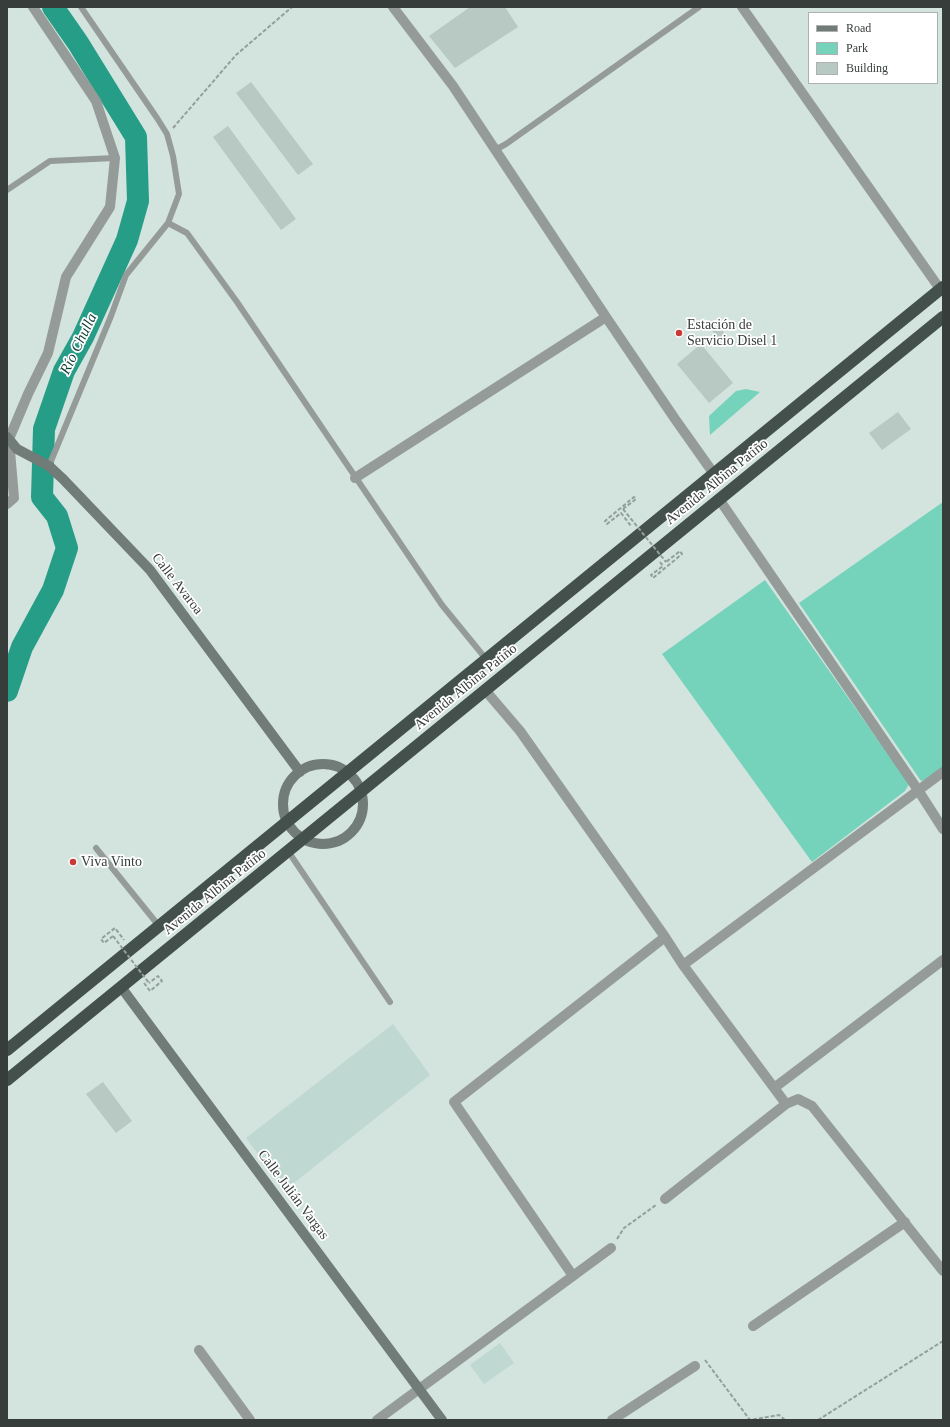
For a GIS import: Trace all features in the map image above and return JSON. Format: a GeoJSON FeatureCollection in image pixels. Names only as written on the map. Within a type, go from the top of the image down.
{"type":"FeatureCollection","features":[{"type":"Feature","properties":{"kind":"highway","name":"Avenida Albina Patiño"},"geometry":{"type":"LineString","coordinates":[[7,1050],[941,288]]}},
{"type":"Feature","properties":{"kind":"highway","name":"Avenida Albina Patiño"},"geometry":{"type":"LineString","coordinates":[[7,1080],[943,317]]}},
{"type":"Feature","properties":{"kind":"main road","name":"Calle Avaroa"},"geometry":{"type":"LineString","coordinates":[[8,438],[17,449],[49,466],[64,479],[150,570],[300,772]]}},
{"type":"Feature","properties":{"kind":"main road"},"geometry":{"type":"LineString","coordinates":[[324,764],[336,767],[347,773],[356,783],[364,799],[361,820],[354,831],[344,839],[331,844],[318,844],[303,839],[294,831],[287,821],[284,810],[283,800],[286,789],[292,779],[300,772],[311,766],[324,764]]}},
{"type":"Feature","properties":{"kind":"main road","name":"Calle Julián Vargas"},"geometry":{"type":"LineString","coordinates":[[121,987],[442,1420]]}},
{"type":"Feature","properties":{"kind":"street"},"geometry":{"type":"LineString","coordinates":[[7,504],[14,498],[8,438],[48,353],[66,277],[110,207],[115,158],[96,101],[33,7]]}},
{"type":"Feature","properties":{"kind":"street"},"geometry":{"type":"LineString","coordinates":[[393,7],[453,86],[606,317],[714,474]]}},
{"type":"Feature","properties":{"kind":"street"},"geometry":{"type":"LineString","coordinates":[[742,7],[941,288]]}},
{"type":"Feature","properties":{"kind":"street"},"geometry":{"type":"LineString","coordinates":[[356,478],[606,317]]}},
{"type":"Feature","properties":{"kind":"street"},"geometry":{"type":"LineString","coordinates":[[719,499],[918,790],[943,829]]}},
{"type":"Feature","properties":{"kind":"street"},"geometry":{"type":"LineString","coordinates":[[485,690],[520,731],[665,937],[683,965],[786,1104]]}},
{"type":"Feature","properties":{"kind":"street"},"geometry":{"type":"LineString","coordinates":[[683,965],[943,772]]}},
{"type":"Feature","properties":{"kind":"street"},"geometry":{"type":"LineString","coordinates":[[573,1276],[454,1102],[665,937]]}},
{"type":"Feature","properties":{"kind":"street"},"geometry":{"type":"LineString","coordinates":[[774,1088],[943,960]]}},
{"type":"Feature","properties":{"kind":"street"},"geometry":{"type":"LineString","coordinates":[[665,1199],[786,1104],[798,1099],[812,1106],[943,1271]]}},
{"type":"Feature","properties":{"kind":"street"},"geometry":{"type":"LineString","coordinates":[[754,1326],[905,1222]]}},
{"type":"Feature","properties":{"kind":"street"},"geometry":{"type":"LineString","coordinates":[[377,1420],[611,1248]]}},
{"type":"Feature","properties":{"kind":"street"},"geometry":{"type":"LineString","coordinates":[[199,1350],[250,1420]]}},
{"type":"Feature","properties":{"kind":"street"},"geometry":{"type":"LineString","coordinates":[[612,1420],[695,1366]]}},
{"type":"Feature","properties":{"kind":"lane"},"geometry":{"type":"LineString","coordinates":[[49,466],[126,275],[168,223],[179,194],[173,156],[167,134],[81,7]]}},
{"type":"Feature","properties":{"kind":"lane"},"geometry":{"type":"LineString","coordinates":[[495,150],[506,144],[699,7]]}},
{"type":"Feature","properties":{"kind":"lane"},"geometry":{"type":"LineString","coordinates":[[7,190],[50,160],[115,158]]}},
{"type":"Feature","properties":{"kind":"lane"},"geometry":{"type":"LineString","coordinates":[[168,223],[187,233],[237,302],[442,605],[486,659]]}},
{"type":"Feature","properties":{"kind":"lane"},"geometry":{"type":"LineString","coordinates":[[96,848],[159,926]]}},
{"type":"Feature","properties":{"kind":"lane"},"geometry":{"type":"LineString","coordinates":[[288,851],[390,1002]]}},
{"type":"Feature","properties":{"kind":"path"},"geometry":{"type":"LineString","coordinates":[[167,134],[236,55],[292,7]]}},
{"type":"Feature","properties":{"kind":"path"},"geometry":{"type":"LineString","coordinates":[[639,535],[621,513],[607,524],[604,521],[634,497],[636,499],[623,509],[666,562],[680,551],[682,554],[653,578],[650,575],[663,566]]}},
{"type":"Feature","properties":{"kind":"path"},"geometry":{"type":"LineString","coordinates":[[115,928],[101,939],[104,943],[113,936],[150,983],[158,976],[162,981],[150,991]]}},
{"type":"Feature","properties":{"kind":"path"},"geometry":{"type":"LineString","coordinates":[[611,1248],[624,1228],[665,1199]]}},
{"type":"Feature","properties":{"kind":"path"},"geometry":{"type":"LineString","coordinates":[[818,1420],[943,1341]]}},
{"type":"Feature","properties":{"kind":"path"},"geometry":{"type":"LineString","coordinates":[[695,1366],[704,1357],[750,1420],[779,1415],[785,1420]]}},
{"type":"Feature","properties":{"kind":"shaded area"},"geometry":{"type":"Polygon","coordinates":[[[393,1024],[430,1075],[285,1190],[246,1138],[393,1024]]]}},
{"type":"Feature","properties":{"kind":"shaded area"},"geometry":{"type":"Polygon","coordinates":[[[500,1343],[514,1363],[484,1384],[470,1365],[500,1343]]]}},
{"type":"Feature","properties":{"kind":"green space"},"geometry":{"type":"Polygon","coordinates":[[[746,389],[760,392],[710,435],[709,416],[736,391],[746,389]]]}},
{"type":"Feature","properties":{"kind":"green space"},"geometry":{"type":"Polygon","coordinates":[[[943,502],[943,768],[931,778],[921,781],[799,603],[943,502]]]}},
{"type":"Feature","properties":{"kind":"green space"},"geometry":{"type":"Polygon","coordinates":[[[765,580],[909,784],[905,791],[812,862],[662,654],[765,580]]]}},
{"type":"Feature","properties":{"kind":"building"},"geometry":{"type":"Polygon","coordinates":[[[470,7],[505,7],[518,27],[455,68],[429,36],[470,7]]]}},
{"type":"Feature","properties":{"kind":"building"},"geometry":{"type":"Polygon","coordinates":[[[251,82],[313,164],[298,175],[236,93],[251,82]]]}},
{"type":"Feature","properties":{"kind":"building"},"geometry":{"type":"Polygon","coordinates":[[[228,126],[296,219],[281,230],[213,137],[228,126]]]}},
{"type":"Feature","properties":{"kind":"building"},"geometry":{"type":"Polygon","coordinates":[[[718,324],[730,341],[723,346],[711,329],[718,324]]]}},
{"type":"Feature","properties":{"kind":"building"},"geometry":{"type":"Polygon","coordinates":[[[701,344],[733,383],[709,403],[677,364],[701,344]]]}},
{"type":"Feature","properties":{"kind":"building"},"geometry":{"type":"Polygon","coordinates":[[[898,412],[911,429],[882,450],[869,433],[898,412]]]}},
{"type":"Feature","properties":{"kind":"building"},"geometry":{"type":"Polygon","coordinates":[[[103,1082],[132,1121],[116,1133],[86,1094],[103,1082]]]}},
{"type":"Feature","properties":{"kind":"waterway","name":"Río Chulla"},"geometry":{"type":"LineString","coordinates":[[7,691],[22,647],[53,590],[67,548],[57,516],[42,497],[44,429],[64,371],[83,337],[127,240],[138,201],[136,137],[78,43],[53,7]]}},
{"type":"Feature","properties":{"kind":"place","name":"Estación de Servicio Disel 1"},"geometry":{"type":"Point","coordinates":[679,333]}},
{"type":"Feature","properties":{"kind":"place","name":"Viva Vinto"},"geometry":{"type":"Point","coordinates":[73,862]}}]}
